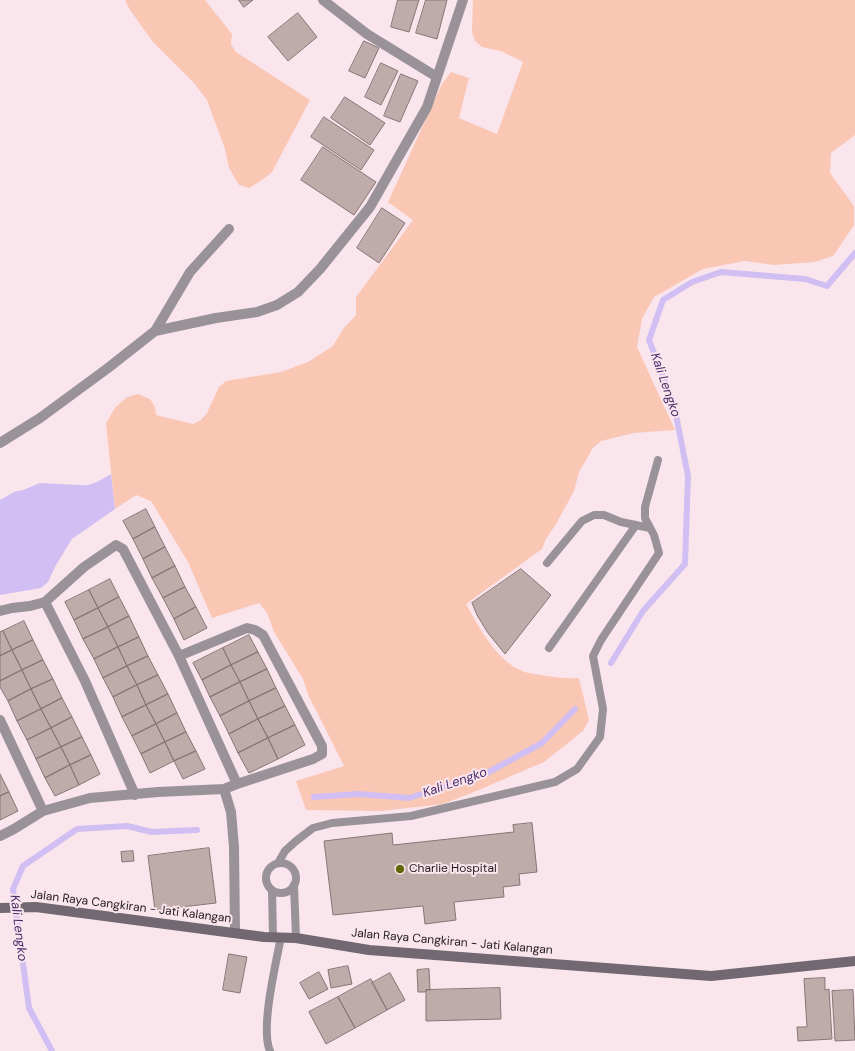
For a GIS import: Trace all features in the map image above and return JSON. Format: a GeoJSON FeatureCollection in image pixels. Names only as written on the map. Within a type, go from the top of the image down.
{"type":"FeatureCollection","features":[{"type":"Feature","properties":{"kind":"street"},"geometry":{"type":"LineString","coordinates":[[323,0],[367,34],[437,77]]}},
{"type":"Feature","properties":{"kind":"street"},"geometry":{"type":"LineString","coordinates":[[155,331],[216,318],[257,312],[277,306],[298,292],[320,269],[370,207],[427,107],[463,0]]}},
{"type":"Feature","properties":{"kind":"street"},"geometry":{"type":"LineString","coordinates":[[0,443],[40,418],[155,331],[190,272],[229,229]]}},
{"type":"Feature","properties":{"kind":"street"},"geometry":{"type":"LineString","coordinates":[[0,611],[45,602],[84,567],[116,545],[122,549],[179,656],[237,784]]}},
{"type":"Feature","properties":{"kind":"street"},"geometry":{"type":"LineString","coordinates":[[45,602],[85,681],[135,795]]}},
{"type":"Feature","properties":{"kind":"street"},"geometry":{"type":"LineString","coordinates":[[0,836],[43,811],[90,798],[158,792],[224,789],[313,759],[322,754],[322,746],[263,635],[255,630],[247,628],[179,656]]}},
{"type":"Feature","properties":{"kind":"street"},"geometry":{"type":"LineString","coordinates":[[0,720],[43,811]]}},
{"type":"Feature","properties":{"kind":"street"},"geometry":{"type":"LineString","coordinates":[[224,789],[231,812],[234,847],[235,932]]}},
{"type":"Feature","properties":{"kind":"street","name":"Jalan Raya Cangkiran - Jati Kalangan"},"geometry":{"type":"LineString","coordinates":[[0,908],[36,907],[264,937],[296,938],[369,950],[711,976],[855,961]]}},
{"type":"Feature","properties":{"kind":"lane"},"geometry":{"type":"LineString","coordinates":[[270,1051],[268,1046],[267,1016],[277,937],[272,890],[268,882],[267,872],[278,862],[285,851],[313,828],[332,823],[411,816],[555,782],[577,769],[600,737],[603,709],[593,656],[601,640],[659,553],[654,535],[646,518],[645,507],[658,460]]}},
{"type":"Feature","properties":{"kind":"lane"},"geometry":{"type":"LineString","coordinates":[[547,563],[582,521],[594,515],[604,515],[621,522],[650,528]]}},
{"type":"Feature","properties":{"kind":"lane"},"geometry":{"type":"LineString","coordinates":[[549,648],[636,525]]}},
{"type":"Feature","properties":{"kind":"lane"},"geometry":{"type":"LineString","coordinates":[[278,862],[285,863],[293,870],[296,877],[294,884],[296,938]]}},
{"type":"Feature","properties":{"kind":"lane"},"geometry":{"type":"LineString","coordinates":[[272,890],[278,893],[284,892],[294,884]]}},
{"type":"Feature","properties":{"kind":"shaded area"},"geometry":{"type":"Polygon","coordinates":[[[125,0],[205,0],[232,34],[231,44],[236,52],[310,100],[272,172],[249,188],[239,185],[229,168],[225,149],[207,100],[194,83],[153,42],[130,10],[125,0]]]}},
{"type":"Feature","properties":{"kind":"shaded area"},"geometry":{"type":"Polygon","coordinates":[[[473,0],[855,0],[855,135],[831,153],[830,173],[854,206],[854,225],[833,256],[815,262],[774,265],[745,261],[703,269],[654,297],[642,319],[637,347],[675,430],[634,433],[601,441],[593,448],[579,472],[574,491],[546,539],[542,549],[466,604],[489,642],[504,659],[513,666],[522,671],[546,676],[579,678],[589,720],[583,731],[544,762],[443,804],[381,811],[306,810],[296,781],[344,766],[309,697],[303,679],[274,632],[267,613],[259,603],[212,618],[188,562],[151,501],[136,495],[115,509],[106,423],[115,408],[127,397],[138,394],[150,399],[155,407],[156,415],[193,424],[201,420],[207,413],[219,387],[226,381],[281,372],[308,362],[333,346],[343,329],[356,315],[356,297],[413,220],[388,202],[442,84],[451,72],[469,78],[459,118],[497,134],[523,62],[501,51],[482,47],[475,41],[472,32],[473,0]]]}},
{"type":"Feature","properties":{"kind":"shaded area"},"geometry":{"type":"Polygon","coordinates":[[[111,474],[115,509],[72,539],[56,565],[48,582],[41,588],[0,595],[0,500],[14,492],[40,483],[88,485],[111,474]]]}},
{"type":"Feature","properties":{"kind":"building"},"geometry":{"type":"Polygon","coordinates":[[[239,0],[253,0],[244,7],[239,0]]]}},
{"type":"Feature","properties":{"kind":"building"},"geometry":{"type":"Polygon","coordinates":[[[398,0],[419,0],[409,32],[391,27],[398,0]]]}},
{"type":"Feature","properties":{"kind":"building"},"geometry":{"type":"Polygon","coordinates":[[[426,0],[447,0],[437,39],[416,33],[426,0]]]}},
{"type":"Feature","properties":{"kind":"building"},"geometry":{"type":"Polygon","coordinates":[[[298,13],[317,37],[288,61],[268,37],[298,13]]]}},
{"type":"Feature","properties":{"kind":"building"},"geometry":{"type":"Polygon","coordinates":[[[364,41],[379,48],[365,78],[349,71],[364,41]]]}},
{"type":"Feature","properties":{"kind":"building"},"geometry":{"type":"Polygon","coordinates":[[[381,63],[398,71],[381,105],[365,97],[381,63]]]}},
{"type":"Feature","properties":{"kind":"building"},"geometry":{"type":"Polygon","coordinates":[[[401,74],[418,81],[400,122],[384,116],[401,74]]]}},
{"type":"Feature","properties":{"kind":"building"},"geometry":{"type":"Polygon","coordinates":[[[345,97],[385,123],[370,145],[331,118],[345,97]]]}},
{"type":"Feature","properties":{"kind":"building"},"geometry":{"type":"Polygon","coordinates":[[[324,117],[374,150],[361,170],[311,137],[324,117]]]}},
{"type":"Feature","properties":{"kind":"building"},"geometry":{"type":"Polygon","coordinates":[[[323,147],[376,182],[354,215],[301,180],[323,147]]]}},
{"type":"Feature","properties":{"kind":"building"},"geometry":{"type":"Polygon","coordinates":[[[382,208],[405,223],[379,263],[357,248],[382,208]]]}},
{"type":"Feature","properties":{"kind":"building"},"geometry":{"type":"Polygon","coordinates":[[[146,509],[155,527],[133,539],[123,521],[146,509]]]}},
{"type":"Feature","properties":{"kind":"building"},"geometry":{"type":"Polygon","coordinates":[[[155,527],[165,547],[143,559],[133,539],[155,527]]]}},
{"type":"Feature","properties":{"kind":"building"},"geometry":{"type":"Polygon","coordinates":[[[165,547],[175,566],[152,578],[143,559],[165,547]]]}},
{"type":"Feature","properties":{"kind":"building"},"geometry":{"type":"Polygon","coordinates":[[[175,566],[185,587],[163,598],[152,578],[175,566]]]}},
{"type":"Feature","properties":{"kind":"building"},"geometry":{"type":"Polygon","coordinates":[[[521,569],[551,595],[505,654],[488,633],[477,615],[472,603],[521,569]]]}},
{"type":"Feature","properties":{"kind":"building"},"geometry":{"type":"Polygon","coordinates":[[[110,579],[119,597],[98,608],[89,590],[110,579]]]}},
{"type":"Feature","properties":{"kind":"building"},"geometry":{"type":"Polygon","coordinates":[[[185,587],[196,607],[174,619],[163,598],[185,587]]]}},
{"type":"Feature","properties":{"kind":"building"},"geometry":{"type":"Polygon","coordinates":[[[89,590],[98,608],[74,620],[65,602],[89,590]]]}},
{"type":"Feature","properties":{"kind":"building"},"geometry":{"type":"Polygon","coordinates":[[[119,597],[129,616],[108,627],[98,608],[119,597]]]}},
{"type":"Feature","properties":{"kind":"building"},"geometry":{"type":"Polygon","coordinates":[[[196,607],[207,628],[184,640],[174,619],[196,607]]]}},
{"type":"Feature","properties":{"kind":"building"},"geometry":{"type":"Polygon","coordinates":[[[98,608],[108,627],[83,639],[74,620],[98,608]]]}},
{"type":"Feature","properties":{"kind":"building"},"geometry":{"type":"Polygon","coordinates":[[[129,616],[139,637],[118,647],[108,627],[129,616]]]}},
{"type":"Feature","properties":{"kind":"building"},"geometry":{"type":"Polygon","coordinates":[[[24,621],[33,640],[12,650],[3,631],[24,621]]]}},
{"type":"Feature","properties":{"kind":"building"},"geometry":{"type":"Polygon","coordinates":[[[108,627],[118,647],[94,659],[83,639],[108,627]]]}},
{"type":"Feature","properties":{"kind":"building"},"geometry":{"type":"Polygon","coordinates":[[[3,631],[12,650],[0,656],[0,632],[3,631]]]}},
{"type":"Feature","properties":{"kind":"building"},"geometry":{"type":"Polygon","coordinates":[[[249,635],[258,652],[231,665],[223,648],[249,635]]]}},
{"type":"Feature","properties":{"kind":"building"},"geometry":{"type":"Polygon","coordinates":[[[139,637],[148,656],[127,666],[118,647],[139,637]]]}},
{"type":"Feature","properties":{"kind":"building"},"geometry":{"type":"Polygon","coordinates":[[[33,640],[43,660],[22,670],[12,650],[33,640]]]}},
{"type":"Feature","properties":{"kind":"building"},"geometry":{"type":"Polygon","coordinates":[[[118,647],[127,666],[103,678],[94,659],[118,647]]]}},
{"type":"Feature","properties":{"kind":"building"},"geometry":{"type":"Polygon","coordinates":[[[223,648],[231,665],[202,680],[193,663],[223,648]]]}},
{"type":"Feature","properties":{"kind":"building"},"geometry":{"type":"Polygon","coordinates":[[[12,650],[22,670],[0,681],[0,656],[12,650]]]}},
{"type":"Feature","properties":{"kind":"building"},"geometry":{"type":"Polygon","coordinates":[[[258,652],[267,669],[240,682],[231,665],[258,652]]]}},
{"type":"Feature","properties":{"kind":"building"},"geometry":{"type":"Polygon","coordinates":[[[148,656],[158,675],[137,685],[127,666],[148,656]]]}},
{"type":"Feature","properties":{"kind":"building"},"geometry":{"type":"Polygon","coordinates":[[[43,660],[53,679],[31,689],[22,670],[43,660]]]}},
{"type":"Feature","properties":{"kind":"building"},"geometry":{"type":"Polygon","coordinates":[[[231,665],[240,682],[210,697],[202,680],[231,665]]]}},
{"type":"Feature","properties":{"kind":"building"},"geometry":{"type":"Polygon","coordinates":[[[127,666],[137,685],[113,697],[103,678],[127,666]]]}},
{"type":"Feature","properties":{"kind":"building"},"geometry":{"type":"Polygon","coordinates":[[[267,669],[276,688],[249,701],[240,682],[267,669]]]}},
{"type":"Feature","properties":{"kind":"building"},"geometry":{"type":"Polygon","coordinates":[[[22,670],[31,689],[8,701],[0,687],[0,681],[22,670]]]}},
{"type":"Feature","properties":{"kind":"building"},"geometry":{"type":"Polygon","coordinates":[[[158,675],[168,694],[146,705],[137,685],[158,675]]]}},
{"type":"Feature","properties":{"kind":"building"},"geometry":{"type":"Polygon","coordinates":[[[53,679],[62,698],[41,709],[31,689],[53,679]]]}},
{"type":"Feature","properties":{"kind":"building"},"geometry":{"type":"Polygon","coordinates":[[[240,682],[249,701],[220,716],[210,697],[240,682]]]}},
{"type":"Feature","properties":{"kind":"building"},"geometry":{"type":"Polygon","coordinates":[[[137,685],[146,705],[122,717],[113,697],[137,685]]]}},
{"type":"Feature","properties":{"kind":"building"},"geometry":{"type":"Polygon","coordinates":[[[276,688],[285,706],[258,719],[249,701],[276,688]]]}},
{"type":"Feature","properties":{"kind":"building"},"geometry":{"type":"Polygon","coordinates":[[[31,689],[41,709],[17,721],[8,701],[31,689]]]}},
{"type":"Feature","properties":{"kind":"building"},"geometry":{"type":"Polygon","coordinates":[[[168,694],[177,713],[156,724],[146,705],[168,694]]]}},
{"type":"Feature","properties":{"kind":"building"},"geometry":{"type":"Polygon","coordinates":[[[62,698],[72,717],[51,728],[41,709],[62,698]]]}},
{"type":"Feature","properties":{"kind":"building"},"geometry":{"type":"Polygon","coordinates":[[[249,701],[258,719],[229,734],[220,716],[249,701]]]}},
{"type":"Feature","properties":{"kind":"building"},"geometry":{"type":"Polygon","coordinates":[[[146,705],[156,724],[132,736],[122,717],[146,705]]]}},
{"type":"Feature","properties":{"kind":"building"},"geometry":{"type":"Polygon","coordinates":[[[285,706],[295,725],[268,738],[258,719],[285,706]]]}},
{"type":"Feature","properties":{"kind":"building"},"geometry":{"type":"Polygon","coordinates":[[[41,709],[51,728],[27,740],[17,721],[41,709]]]}},
{"type":"Feature","properties":{"kind":"building"},"geometry":{"type":"Polygon","coordinates":[[[177,713],[186,732],[165,742],[156,724],[177,713]]]}},
{"type":"Feature","properties":{"kind":"building"},"geometry":{"type":"Polygon","coordinates":[[[72,717],[82,737],[61,747],[51,728],[72,717]]]}},
{"type":"Feature","properties":{"kind":"building"},"geometry":{"type":"Polygon","coordinates":[[[258,719],[268,738],[238,753],[229,734],[258,719]]]}},
{"type":"Feature","properties":{"kind":"building"},"geometry":{"type":"Polygon","coordinates":[[[156,724],[165,742],[141,754],[132,736],[156,724]]]}},
{"type":"Feature","properties":{"kind":"building"},"geometry":{"type":"Polygon","coordinates":[[[295,725],[305,745],[278,759],[268,738],[295,725]]]}},
{"type":"Feature","properties":{"kind":"building"},"geometry":{"type":"Polygon","coordinates":[[[51,728],[61,747],[36,759],[27,740],[51,728]]]}},
{"type":"Feature","properties":{"kind":"building"},"geometry":{"type":"Polygon","coordinates":[[[186,732],[196,751],[174,761],[165,742],[186,732]]]}},
{"type":"Feature","properties":{"kind":"building"},"geometry":{"type":"Polygon","coordinates":[[[82,737],[91,755],[70,765],[61,747],[82,737]]]}},
{"type":"Feature","properties":{"kind":"building"},"geometry":{"type":"Polygon","coordinates":[[[268,738],[278,759],[249,773],[238,753],[268,738]]]}},
{"type":"Feature","properties":{"kind":"building"},"geometry":{"type":"Polygon","coordinates":[[[165,742],[174,761],[150,773],[141,754],[165,742]]]}},
{"type":"Feature","properties":{"kind":"building"},"geometry":{"type":"Polygon","coordinates":[[[61,747],[70,765],[45,778],[36,759],[61,747]]]}},
{"type":"Feature","properties":{"kind":"building"},"geometry":{"type":"Polygon","coordinates":[[[196,751],[205,769],[183,779],[174,761],[196,751]]]}},
{"type":"Feature","properties":{"kind":"building"},"geometry":{"type":"Polygon","coordinates":[[[91,755],[100,774],[79,785],[70,765],[91,755]]]}},
{"type":"Feature","properties":{"kind":"building"},"geometry":{"type":"Polygon","coordinates":[[[70,765],[79,785],[55,796],[45,778],[70,765]]]}},
{"type":"Feature","properties":{"kind":"building"},"geometry":{"type":"Polygon","coordinates":[[[0,774],[9,792],[0,796],[0,774]]]}},
{"type":"Feature","properties":{"kind":"building"},"geometry":{"type":"Polygon","coordinates":[[[9,792],[18,811],[0,820],[0,796],[9,792]]]}},
{"type":"Feature","properties":{"kind":"building","name":"Charlie Hospital"},"geometry":{"type":"Polygon","coordinates":[[[532,823],[537,872],[519,874],[520,885],[503,887],[504,897],[454,902],[456,920],[425,924],[423,906],[333,915],[324,841],[392,833],[393,845],[514,832],[513,825],[532,823]]]}},
{"type":"Feature","properties":{"kind":"building"},"geometry":{"type":"Polygon","coordinates":[[[209,848],[216,903],[155,910],[148,856],[209,848]]]}},
{"type":"Feature","properties":{"kind":"building"},"geometry":{"type":"Polygon","coordinates":[[[133,851],[134,861],[122,862],[121,852],[133,851]]]}},
{"type":"Feature","properties":{"kind":"building"},"geometry":{"type":"Polygon","coordinates":[[[229,954],[247,957],[240,993],[223,990],[229,954]]]}},
{"type":"Feature","properties":{"kind":"building"},"geometry":{"type":"Polygon","coordinates":[[[348,966],[352,984],[331,988],[328,970],[348,966]]]}},
{"type":"Feature","properties":{"kind":"building"},"geometry":{"type":"Polygon","coordinates":[[[429,969],[430,990],[418,992],[417,970],[429,969]]]}},
{"type":"Feature","properties":{"kind":"building"},"geometry":{"type":"Polygon","coordinates":[[[319,972],[328,989],[309,999],[300,983],[319,972]]]}},
{"type":"Feature","properties":{"kind":"building"},"geometry":{"type":"Polygon","coordinates":[[[390,973],[405,1000],[387,1010],[372,983],[390,973]]]}},
{"type":"Feature","properties":{"kind":"building"},"geometry":{"type":"Polygon","coordinates":[[[825,978],[825,990],[829,989],[832,1039],[798,1041],[797,1027],[807,1027],[804,979],[825,978]]]}},
{"type":"Feature","properties":{"kind":"building"},"geometry":{"type":"Polygon","coordinates":[[[371,979],[387,1010],[355,1028],[338,997],[371,979]]]}},
{"type":"Feature","properties":{"kind":"building"},"geometry":{"type":"Polygon","coordinates":[[[500,988],[501,1019],[426,1021],[426,990],[500,988]]]}},
{"type":"Feature","properties":{"kind":"building"},"geometry":{"type":"Polygon","coordinates":[[[853,990],[855,1040],[835,1041],[832,991],[853,990]]]}},
{"type":"Feature","properties":{"kind":"building"},"geometry":{"type":"Polygon","coordinates":[[[338,997],[355,1028],[326,1044],[309,1012],[338,997]]]}},
{"type":"Feature","properties":{"kind":"waterway","name":"Kali Lengko"},"geometry":{"type":"LineString","coordinates":[[611,663],[643,611],[685,564],[688,476],[674,405],[649,340],[663,300],[692,282],[721,272],[805,279],[827,286],[855,253]]}},
{"type":"Feature","properties":{"kind":"waterway","name":"Kali Lengko"},"geometry":{"type":"LineString","coordinates":[[314,797],[359,794],[409,798],[485,774],[542,743],[575,709]]}},
{"type":"Feature","properties":{"kind":"waterway","name":"Kali Lengko"},"geometry":{"type":"LineString","coordinates":[[52,1051],[29,1008],[13,889],[23,866],[77,829],[127,826],[152,832],[197,830]]}},
{"type":"Feature","properties":{"kind":"place","name":"Charlie Hospital"},"geometry":{"type":"Point","coordinates":[400,869]}}]}
